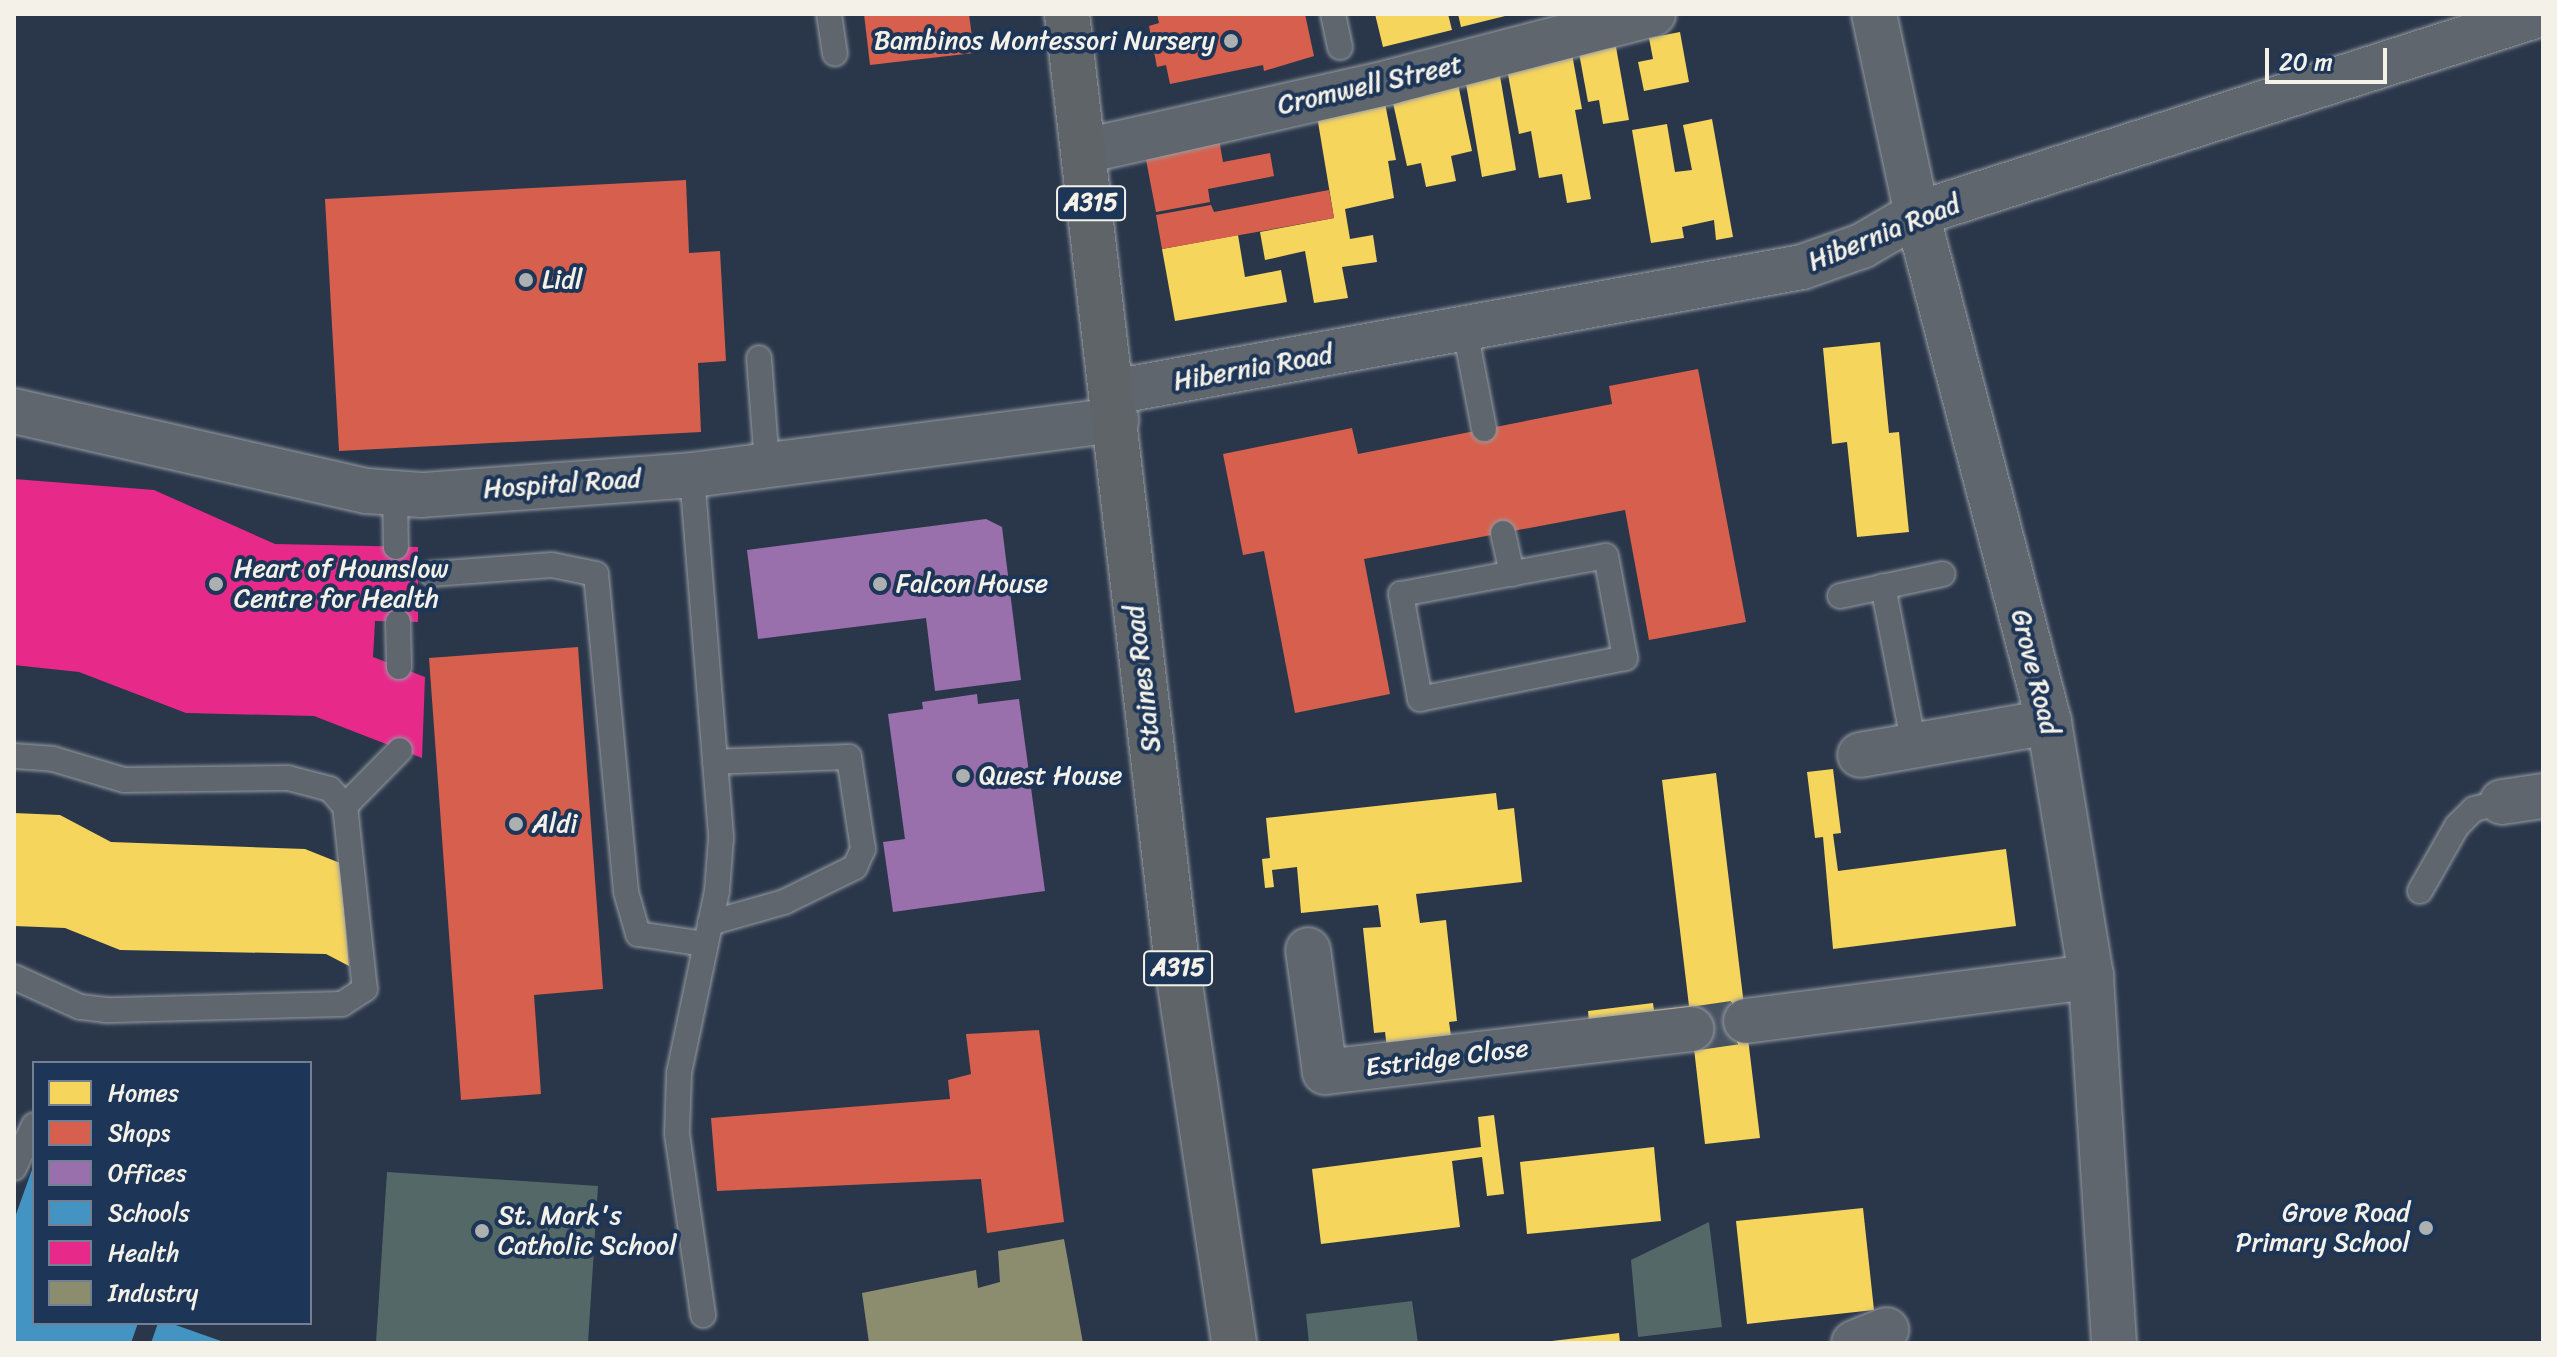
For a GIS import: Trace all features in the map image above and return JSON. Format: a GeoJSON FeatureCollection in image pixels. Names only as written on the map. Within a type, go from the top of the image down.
{"type":"FeatureCollection","features":[{"type":"Feature","properties":{"kind":"main road","name":"Staines Road"},"geometry":{"type":"LineString","coordinates":[[1067,14],[1115,406],[1177,965],[1234,1343]]}},
{"type":"Feature","properties":{"kind":"street","name":"Cromwell Street"},"geometry":{"type":"LineString","coordinates":[[1085,151],[1390,82],[1653,14]]}},
{"type":"Feature","properties":{"kind":"street","name":"Grove Road"},"geometry":{"type":"LineString","coordinates":[[1874,14],[1917,214],[2049,722],[2091,977],[2114,1343]]}},
{"type":"Feature","properties":{"kind":"street","name":"Hibernia Road"},"geometry":{"type":"LineString","coordinates":[[1115,406],[1465,330],[1802,267],[1862,246],[1917,214],[2541,14]]}},
{"type":"Feature","properties":{"kind":"street","name":"Hospital Road"},"geometry":{"type":"LineString","coordinates":[[14,411],[367,491],[422,495],[692,475],[1115,406]]}},
{"type":"Feature","properties":{"kind":"street"},"geometry":{"type":"LineString","coordinates":[[1860,755],[2049,722]]}},
{"type":"Feature","properties":{"kind":"street","name":"Estridge Close"},"geometry":{"type":"LineString","coordinates":[[1308,950],[1325,1072],[1691,1029]]}},
{"type":"Feature","properties":{"kind":"street"},"geometry":{"type":"LineString","coordinates":[[1746,1021],[2091,977]]}},
{"type":"Feature","properties":{"kind":"lane"},"geometry":{"type":"LineString","coordinates":[[829,14],[835,54]]}},
{"type":"Feature","properties":{"kind":"lane"},"geometry":{"type":"LineString","coordinates":[[1333,14],[1340,47]]}},
{"type":"Feature","properties":{"kind":"lane"},"geometry":{"type":"LineString","coordinates":[[1465,330],[1484,429]]}},
{"type":"Feature","properties":{"kind":"lane"},"geometry":{"type":"LineString","coordinates":[[759,358],[767,465]]}},
{"type":"Feature","properties":{"kind":"lane"},"geometry":{"type":"LineString","coordinates":[[692,475],[721,838],[708,934],[679,1073],[677,1134],[703,1315]]}},
{"type":"Feature","properties":{"kind":"lane"},"geometry":{"type":"LineString","coordinates":[[395,492],[396,547]]}},
{"type":"Feature","properties":{"kind":"lane"},"geometry":{"type":"LineString","coordinates":[[1503,533],[1512,574]]}},
{"type":"Feature","properties":{"kind":"lane"},"geometry":{"type":"LineString","coordinates":[[1606,556],[1625,658],[1420,699],[1401,594],[1512,574],[1606,556]]}},
{"type":"Feature","properties":{"kind":"lane"},"geometry":{"type":"LineString","coordinates":[[432,574],[552,565],[596,574],[626,892],[638,934],[708,934],[784,902],[855,867],[863,849],[849,757],[715,762]]}},
{"type":"Feature","properties":{"kind":"lane"},"geometry":{"type":"LineString","coordinates":[[1840,596],[1943,574]]}},
{"type":"Feature","properties":{"kind":"lane"},"geometry":{"type":"LineString","coordinates":[[1883,586],[1914,746]]}},
{"type":"Feature","properties":{"kind":"lane"},"geometry":{"type":"LineString","coordinates":[[398,622],[399,667]]}},
{"type":"Feature","properties":{"kind":"lane"},"geometry":{"type":"LineString","coordinates":[[345,806],[400,750]]}},
{"type":"Feature","properties":{"kind":"lane"},"geometry":{"type":"LineString","coordinates":[[14,756],[53,759],[124,780],[288,778],[330,789],[345,806],[365,989],[342,1004],[106,1010],[80,1007],[14,977]]}},
{"type":"Feature","properties":{"kind":"lane"},"geometry":{"type":"LineString","coordinates":[[2420,891],[2457,826],[2474,809],[2523,799]]}},
{"type":"Feature","properties":{"kind":"lane"},"geometry":{"type":"LineString","coordinates":[[14,1168],[32,1129]]}},
{"type":"Feature","properties":{"kind":"green space"},"geometry":{"type":"Polygon","coordinates":[[[387,1172],[598,1186],[588,1343],[376,1343],[387,1172]]]}},
{"type":"Feature","properties":{"kind":"green space"},"geometry":{"type":"Polygon","coordinates":[[[1709,1222],[1722,1327],[1638,1337],[1631,1260],[1709,1222]]]}},
{"type":"Feature","properties":{"kind":"green space"},"geometry":{"type":"Polygon","coordinates":[[[1412,1301],[1418,1343],[1309,1343],[1306,1314],[1412,1301]]]}},
{"type":"Feature","properties":{"kind":"building: Homes"},"geometry":{"type":"Polygon","coordinates":[[[1375,14],[1448,14],[1452,30],[1383,47],[1375,14]]]}},
{"type":"Feature","properties":{"kind":"building: Homes"},"geometry":{"type":"Polygon","coordinates":[[[1458,14],[1509,14],[1509,15],[1461,27],[1458,14]]]}},
{"type":"Feature","properties":{"kind":"building: Homes"},"geometry":{"type":"Polygon","coordinates":[[[1680,32],[1689,82],[1644,91],[1638,62],[1653,59],[1649,38],[1680,32]]]}},
{"type":"Feature","properties":{"kind":"building: Homes"},"geometry":{"type":"Polygon","coordinates":[[[1616,47],[1629,120],[1603,124],[1599,100],[1588,102],[1579,53],[1616,47]]]}},
{"type":"Feature","properties":{"kind":"building: Homes"},"geometry":{"type":"Polygon","coordinates":[[[1572,54],[1582,109],[1575,110],[1591,199],[1567,203],[1562,174],[1539,178],[1531,131],[1519,134],[1507,69],[1572,54]]]}},
{"type":"Feature","properties":{"kind":"building: Homes"},"geometry":{"type":"Polygon","coordinates":[[[1499,70],[1516,170],[1482,177],[1465,78],[1499,70]]]}},
{"type":"Feature","properties":{"kind":"building: Homes"},"geometry":{"type":"Polygon","coordinates":[[[1457,79],[1472,151],[1451,156],[1456,181],[1426,187],[1421,163],[1407,166],[1391,94],[1457,79]]]}},
{"type":"Feature","properties":{"kind":"building: Homes"},"geometry":{"type":"Polygon","coordinates":[[[1385,103],[1396,160],[1388,161],[1394,198],[1345,209],[1350,239],[1373,235],[1377,262],[1342,267],[1348,298],[1314,303],[1305,251],[1265,260],[1260,232],[1334,218],[1317,116],[1385,103]]]}},
{"type":"Feature","properties":{"kind":"building: Homes"},"geometry":{"type":"Polygon","coordinates":[[[1712,119],[1733,237],[1716,240],[1714,220],[1682,227],[1684,238],[1651,243],[1632,130],[1667,124],[1675,172],[1692,170],[1683,125],[1712,119]]]}},
{"type":"Feature","properties":{"kind":"building: Homes"},"geometry":{"type":"Polygon","coordinates":[[[1238,235],[1245,277],[1281,270],[1287,302],[1175,321],[1162,249],[1238,235]]]}},
{"type":"Feature","properties":{"kind":"building: Homes"},"geometry":{"type":"Polygon","coordinates":[[[1880,342],[1889,433],[1899,432],[1909,532],[1857,537],[1847,442],[1832,444],[1823,348],[1880,342]]]}},
{"type":"Feature","properties":{"kind":"building: Homes"},"geometry":{"type":"Polygon","coordinates":[[[1833,769],[1841,833],[1833,834],[1838,871],[2006,849],[2016,926],[1833,949],[1823,837],[1815,838],[1807,772],[1833,769]]]}},
{"type":"Feature","properties":{"kind":"building: Homes"},"geometry":{"type":"Polygon","coordinates":[[[1716,773],[1760,1138],[1705,1144],[1690,1014],[1590,1033],[1588,1011],[1653,1003],[1654,1010],[1689,1006],[1662,780],[1716,773]]]}},
{"type":"Feature","properties":{"kind":"building: Homes"},"geometry":{"type":"Polygon","coordinates":[[[1496,793],[1498,810],[1514,808],[1522,882],[1416,894],[1420,923],[1446,920],[1457,1021],[1449,1022],[1453,1049],[1388,1056],[1385,1032],[1374,1033],[1363,928],[1381,927],[1378,905],[1301,913],[1297,867],[1272,870],[1274,887],[1265,888],[1262,859],[1270,858],[1266,818],[1496,793]]]}},
{"type":"Feature","properties":{"kind":"building: Homes"},"geometry":{"type":"Polygon","coordinates":[[[14,813],[60,815],[111,842],[305,849],[340,863],[349,966],[326,954],[120,950],[65,928],[14,926],[14,813]]]}},
{"type":"Feature","properties":{"kind":"building: Homes"},"geometry":{"type":"Polygon","coordinates":[[[1494,1115],[1504,1194],[1487,1196],[1482,1157],[1452,1161],[1460,1227],[1321,1244],[1312,1169],[1481,1147],[1478,1117],[1494,1115]]]}},
{"type":"Feature","properties":{"kind":"building: Homes"},"geometry":{"type":"Polygon","coordinates":[[[1654,1147],[1661,1221],[1527,1234],[1520,1162],[1654,1147]]]}},
{"type":"Feature","properties":{"kind":"building: Homes"},"geometry":{"type":"Polygon","coordinates":[[[1863,1208],[1874,1310],[1747,1324],[1736,1221],[1863,1208]]]}},
{"type":"Feature","properties":{"kind":"building: Homes"},"geometry":{"type":"Polygon","coordinates":[[[1619,1333],[1620,1343],[1552,1343],[1552,1341],[1619,1333]]]}},
{"type":"Feature","properties":{"kind":"building: Shops"},"geometry":{"type":"Polygon","coordinates":[[[864,14],[969,14],[974,53],[870,65],[864,14]]]}},
{"type":"Feature","properties":{"kind":"building: Shops","name":"Bambinos Montessori Nursery"},"geometry":{"type":"Polygon","coordinates":[[[1157,14],[1305,14],[1314,56],[1264,71],[1263,65],[1170,84],[1166,65],[1157,67],[1149,26],[1159,23],[1157,14]]]}},
{"type":"Feature","properties":{"kind":"building: Shops"},"geometry":{"type":"Polygon","coordinates":[[[1217,128],[1223,162],[1270,153],[1274,176],[1208,189],[1210,202],[1156,212],[1143,144],[1217,128]]]}},
{"type":"Feature","properties":{"kind":"building: Shops"},"geometry":{"type":"Polygon","coordinates":[[[686,180],[689,253],[720,251],[726,361],[698,363],[701,432],[339,451],[325,199],[686,180]]]}},
{"type":"Feature","properties":{"kind":"building: Shops"},"geometry":{"type":"Polygon","coordinates":[[[1329,190],[1334,218],[1162,249],[1156,215],[1211,205],[1214,212],[1329,190]]]}},
{"type":"Feature","properties":{"kind":"building: Shops"},"geometry":{"type":"Polygon","coordinates":[[[1698,369],[1746,622],[1649,640],[1625,510],[1364,559],[1390,694],[1295,713],[1264,551],[1243,555],[1223,454],[1352,428],[1358,454],[1612,404],[1609,386],[1698,369]]]}},
{"type":"Feature","properties":{"kind":"building: Shops","name":"Aldi"},"geometry":{"type":"Polygon","coordinates":[[[578,647],[603,989],[534,995],[541,1094],[461,1100],[429,658],[578,647]]]}},
{"type":"Feature","properties":{"kind":"building: Shops"},"geometry":{"type":"Polygon","coordinates":[[[1039,1030],[1064,1222],[987,1233],[981,1179],[717,1191],[711,1118],[950,1099],[948,1080],[971,1074],[966,1034],[1039,1030]]]}},
{"type":"Feature","properties":{"kind":"building: Offices","name":"Falcon House"},"geometry":{"type":"Polygon","coordinates":[[[986,519],[1002,527],[1021,680],[935,691],[926,618],[758,639],[747,550],[986,519]]]}},
{"type":"Feature","properties":{"kind":"building: Offices","name":"Quest House"},"geometry":{"type":"Polygon","coordinates":[[[977,694],[978,704],[1019,699],[1045,891],[893,912],[883,842],[905,839],[888,714],[923,709],[922,702],[977,694]]]}},
{"type":"Feature","properties":{"kind":"building: Schools"},"geometry":{"type":"Polygon","coordinates":[[[32,1170],[32,1325],[137,1325],[131,1343],[14,1343],[14,1220],[32,1170]]]}},
{"type":"Feature","properties":{"kind":"building: Schools"},"geometry":{"type":"Polygon","coordinates":[[[157,1325],[176,1325],[221,1341],[151,1343],[157,1325]]]}},
{"type":"Feature","properties":{"kind":"building: Health","name":"Heart of Hounslow Centre for Health"},"geometry":{"type":"Polygon","coordinates":[[[14,479],[154,490],[275,544],[418,547],[418,622],[375,621],[373,657],[425,677],[422,758],[314,716],[186,713],[79,672],[14,665],[14,479]]]}},
{"type":"Feature","properties":{"kind":"building: Industry"},"geometry":{"type":"Polygon","coordinates":[[[1064,1239],[1083,1343],[869,1343],[862,1293],[976,1270],[978,1288],[1000,1282],[998,1251],[1064,1239]]]}},
{"type":"Feature","properties":{"kind":"tunnel"},"geometry":{"type":"LineString","coordinates":[[1691,1029],[1746,1021]]}},
{"type":"Feature","properties":{"kind":"place","name":"Bambinos Montessori Nursery"},"geometry":{"type":"Point","coordinates":[1231,41]}},
{"type":"Feature","properties":{"kind":"place","name":"Lidl"},"geometry":{"type":"Point","coordinates":[526,280]}},
{"type":"Feature","properties":{"kind":"place","name":"Heart of Hounslow Centre for Health"},"geometry":{"type":"Point","coordinates":[216,584]}},
{"type":"Feature","properties":{"kind":"place","name":"Falcon House"},"geometry":{"type":"Point","coordinates":[880,584]}},
{"type":"Feature","properties":{"kind":"place","name":"Quest House"},"geometry":{"type":"Point","coordinates":[963,776]}},
{"type":"Feature","properties":{"kind":"place","name":"Aldi"},"geometry":{"type":"Point","coordinates":[516,824]}},
{"type":"Feature","properties":{"kind":"place","name":"Grove Road Primary School"},"geometry":{"type":"Point","coordinates":[2426,1228]}},
{"type":"Feature","properties":{"kind":"place","name":"St. Mark's Catholic School"},"geometry":{"type":"Point","coordinates":[482,1231]}}]}
